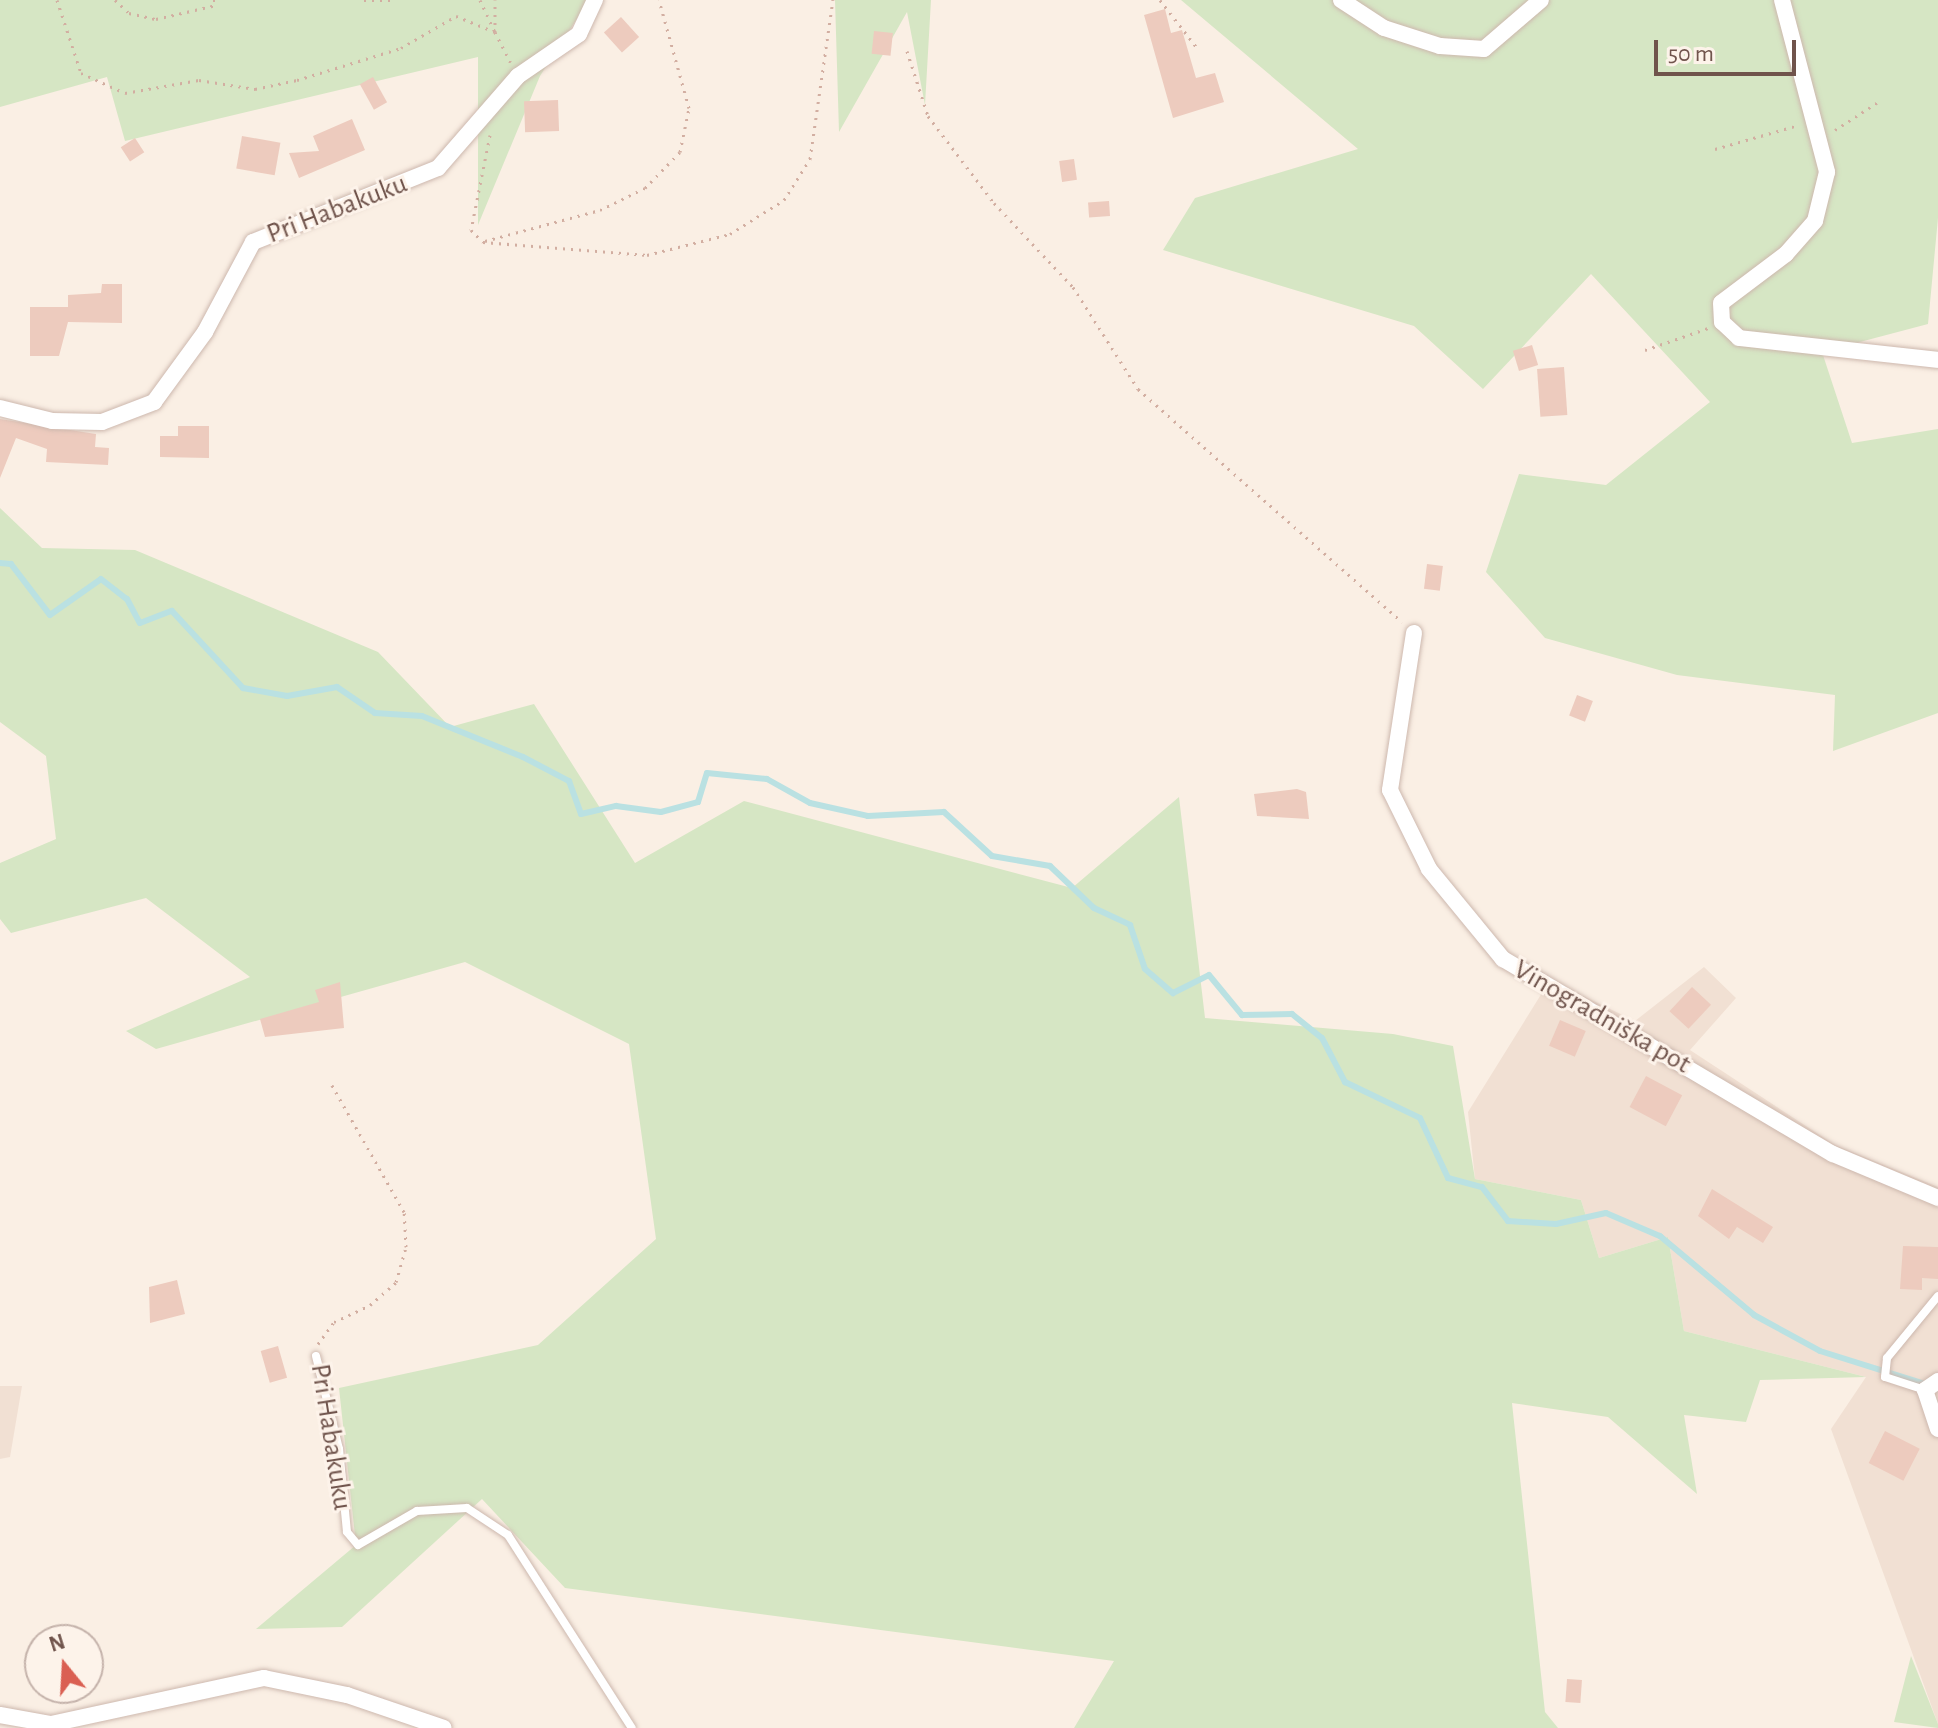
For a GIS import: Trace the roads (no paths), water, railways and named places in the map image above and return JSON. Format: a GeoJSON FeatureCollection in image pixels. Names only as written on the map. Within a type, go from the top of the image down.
{"type":"FeatureCollection","features":[{"type":"Feature","properties":{"kind":"street","name":"Pri Habakuku"},"geometry":{"type":"LineString","coordinates":[[0,408],[52,421],[102,422],[154,402],[205,332],[253,242],[438,168],[518,76],[579,34],[595,0]]}},
{"type":"Feature","properties":{"kind":"street"},"geometry":{"type":"LineString","coordinates":[[1341,0],[1384,28],[1440,46],[1484,49],[1541,0]]}},
{"type":"Feature","properties":{"kind":"street"},"geometry":{"type":"LineString","coordinates":[[1782,0],[1814,120],[1822,139],[1827,172],[1815,221],[1786,254],[1721,303],[1722,322],[1739,338],[1938,360]]}},
{"type":"Feature","properties":{"kind":"street","name":"Vinogradniška pot"},"geometry":{"type":"LineString","coordinates":[[1414,633],[1390,790],[1429,869],[1503,959],[1833,1154],[1938,1198]]}},
{"type":"Feature","properties":{"kind":"street"},"geometry":{"type":"LineString","coordinates":[[1930,1387],[1938,1429]]}},
{"type":"Feature","properties":{"kind":"street"},"geometry":{"type":"LineString","coordinates":[[0,1715],[51,1724],[264,1678],[347,1695],[444,1728]]}},
{"type":"Feature","properties":{"kind":"lane"},"geometry":{"type":"LineString","coordinates":[[1930,1387],[1886,1374],[1887,1358],[1938,1296]]}},
{"type":"Feature","properties":{"kind":"lane","name":"Pri Habakuku"},"geometry":{"type":"LineString","coordinates":[[316,1356],[339,1449],[347,1532],[358,1545],[417,1511],[467,1508],[508,1535],[632,1728]]}},
{"type":"Feature","properties":{"kind":"waterway"},"geometry":{"type":"LineString","coordinates":[[0,563],[11,564],[50,615],[101,579],[127,599],[140,623],[172,611],[243,688],[287,696],[337,687],[375,713],[422,716],[523,757],[569,781],[581,814],[616,806],[661,812],[698,802],[707,773],[767,779],[810,803],[868,816],[944,812],[992,856],[1050,866],[1094,908],[1130,925],[1145,969],[1173,993],[1209,975],[1242,1015],[1292,1014],[1322,1038],[1345,1082],[1420,1118],[1448,1178],[1482,1187],[1508,1221],[1556,1224],[1606,1213],[1660,1236],[1754,1315],[1820,1351],[1928,1385]]}}]}
